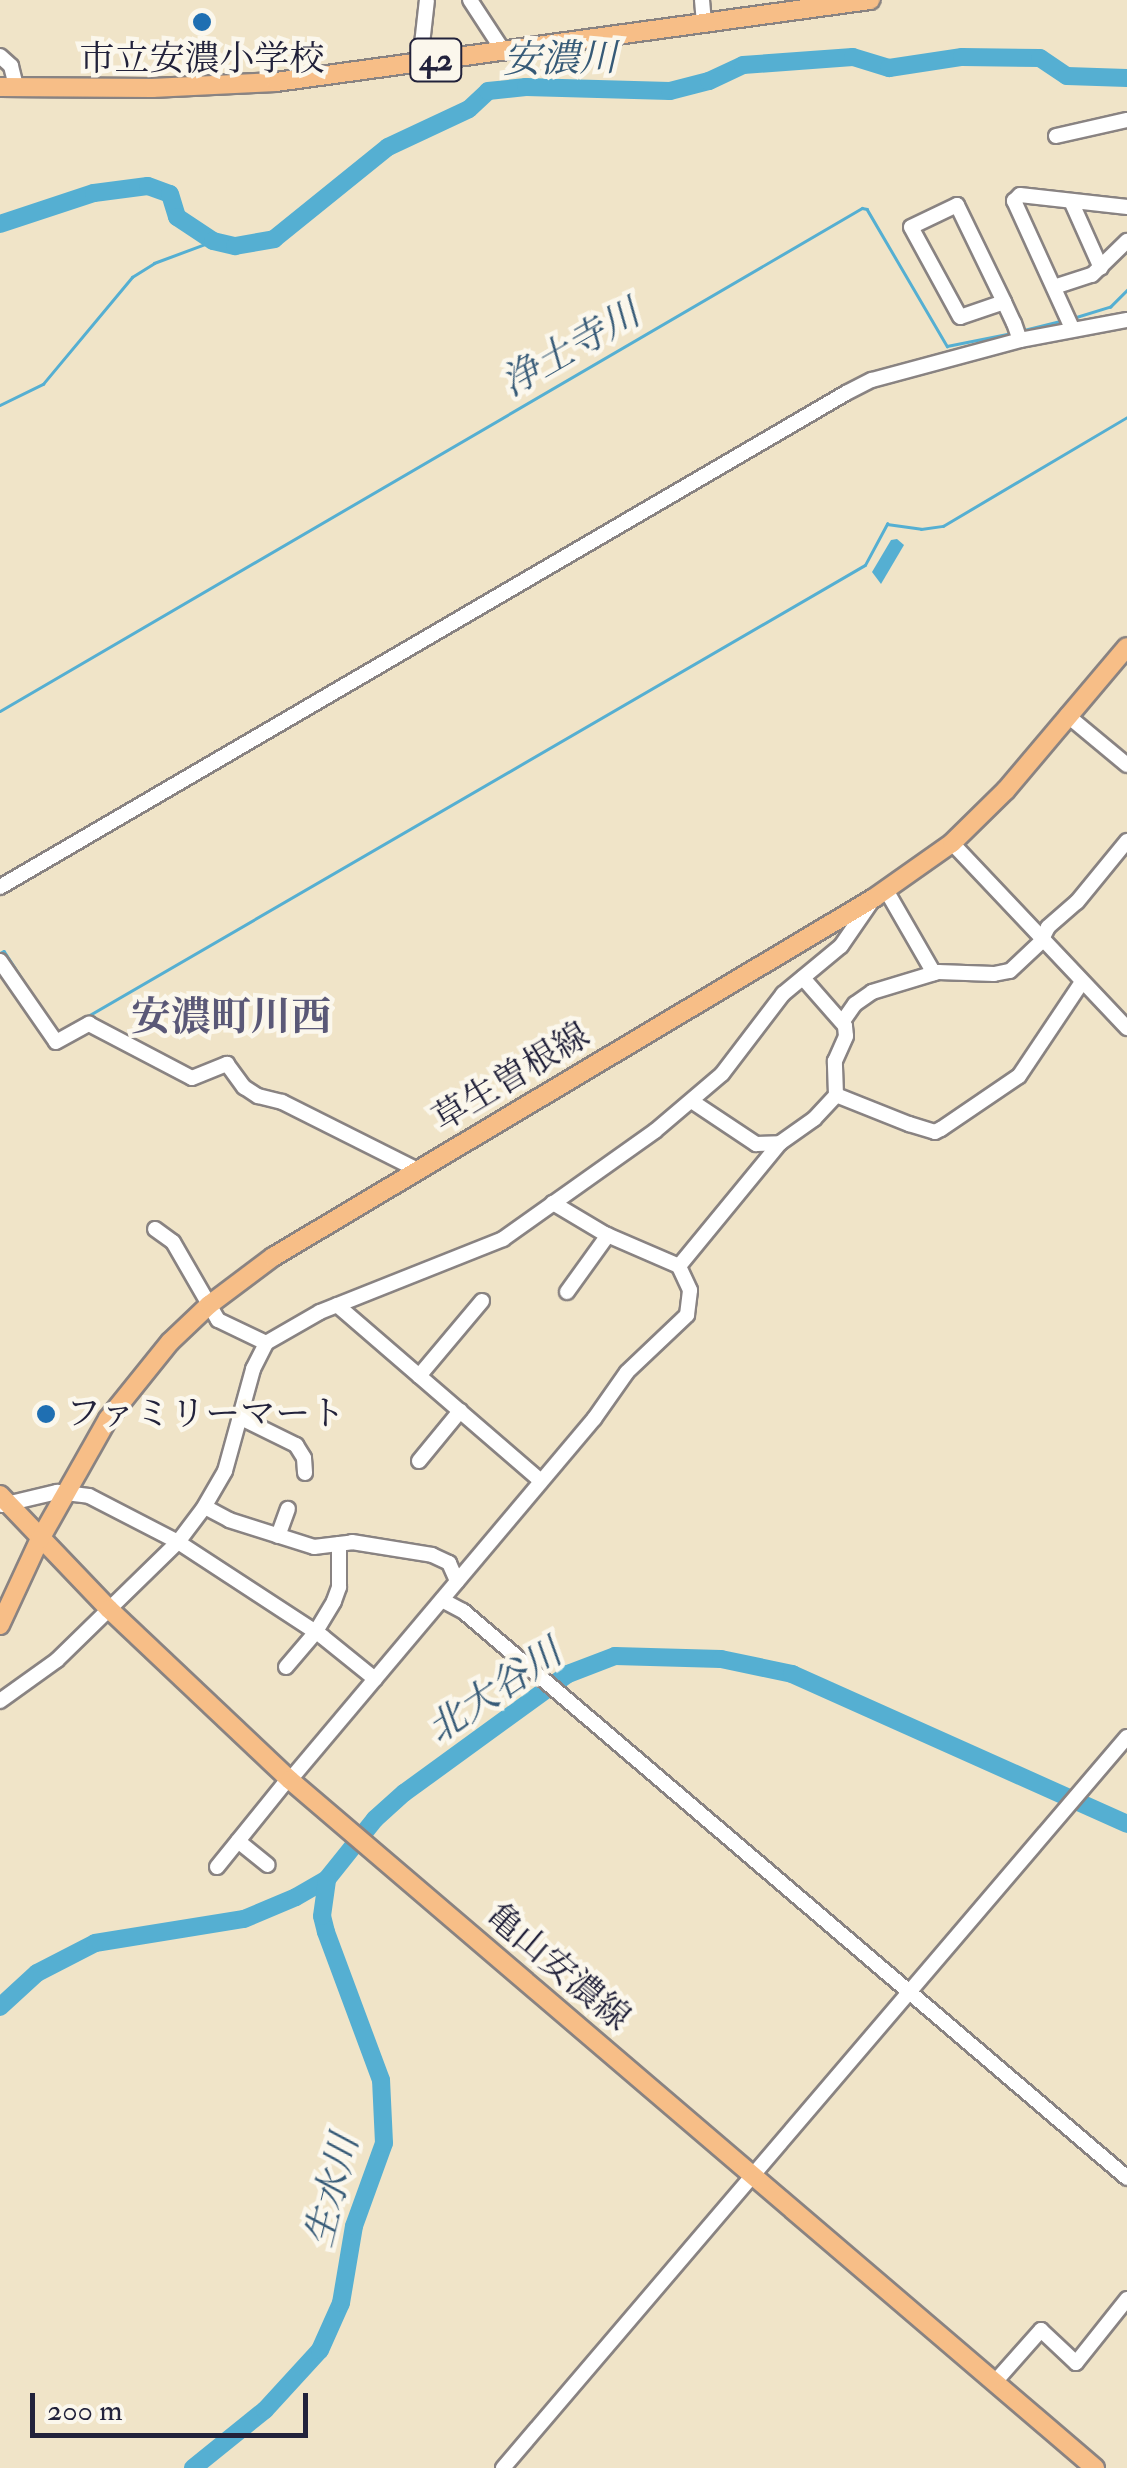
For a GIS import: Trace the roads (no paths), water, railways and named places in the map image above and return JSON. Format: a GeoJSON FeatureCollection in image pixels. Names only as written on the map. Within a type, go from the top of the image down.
{"type":"FeatureCollection","features":[{"type":"Feature","properties":{"kind":"main road","name":"42"},"geometry":{"type":"LineString","coordinates":[[8,87],[152,88],[276,82],[870,0]]}},
{"type":"Feature","properties":{"kind":"main road","name":"草生曽根線"},"geometry":{"type":"LineString","coordinates":[[0,1625],[40,1539],[125,1395],[209,1304],[274,1257],[880,894],[952,844],[1006,790],[1127,647]]}},
{"type":"Feature","properties":{"kind":"main road","name":"亀山安濃線"},"geometry":{"type":"LineString","coordinates":[[2,1501],[289,1780],[1094,2468]]}},
{"type":"Feature","properties":{"kind":"street"},"geometry":{"type":"LineString","coordinates":[[420,62],[427,0]]}},
{"type":"Feature","properties":{"kind":"street"},"geometry":{"type":"LineString","coordinates":[[470,0],[504,52]]}},
{"type":"Feature","properties":{"kind":"street"},"geometry":{"type":"LineString","coordinates":[[702,0],[704,21]]}},
{"type":"Feature","properties":{"kind":"street"},"geometry":{"type":"LineString","coordinates":[[0,56],[11,66],[8,87]]}},
{"type":"Feature","properties":{"kind":"street"},"geometry":{"type":"LineString","coordinates":[[1056,136],[1127,120]]}},
{"type":"Feature","properties":{"kind":"street"},"geometry":{"type":"LineString","coordinates":[[1072,328],[1014,201],[1020,196],[1127,207]]}},
{"type":"Feature","properties":{"kind":"street"},"geometry":{"type":"LineString","coordinates":[[1072,201],[1100,268]]}},
{"type":"Feature","properties":{"kind":"street"},"geometry":{"type":"LineString","coordinates":[[1004,302],[960,317],[910,227],[958,205],[1004,302],[1020,340]]}},
{"type":"Feature","properties":{"kind":"street"},"geometry":{"type":"LineString","coordinates":[[1054,287],[1100,268],[1127,241]]}},
{"type":"Feature","properties":{"kind":"street"},"geometry":{"type":"LineString","coordinates":[[0,887],[846,392],[872,380],[1020,340],[1127,320]]}},
{"type":"Feature","properties":{"kind":"street"},"geometry":{"type":"LineString","coordinates":[[1067,715],[1127,766]]}},
{"type":"Feature","properties":{"kind":"street"},"geometry":{"type":"LineString","coordinates":[[843,1021],[855,1004],[872,992],[934,973],[1010,970],[1043,940],[1048,927],[1077,902],[1127,841]]}},
{"type":"Feature","properties":{"kind":"street"},"geometry":{"type":"LineString","coordinates":[[952,844],[1127,1028]]}},
{"type":"Feature","properties":{"kind":"street"},"geometry":{"type":"LineString","coordinates":[[0,1701],[42,1672],[109,1609],[178,1542],[205,1506],[224,1471],[257,1356],[266,1342],[289,1326],[482,1250],[553,1204],[693,1102],[722,1074],[783,994],[841,946],[880,894],[934,973]]}},
{"type":"Feature","properties":{"kind":"street"},"geometry":{"type":"LineString","coordinates":[[0,961],[56,1042],[89,1024],[192,1078],[227,1064],[244,1087],[258,1096],[282,1102],[418,1170]]}},
{"type":"Feature","properties":{"kind":"street"},"geometry":{"type":"LineString","coordinates":[[680,1266],[780,1143],[814,1119],[836,1095],[836,1061],[846,1033],[843,1021],[804,978]]}},
{"type":"Feature","properties":{"kind":"street"},"geometry":{"type":"LineString","coordinates":[[836,1095],[935,1132],[1019,1076],[1082,982]]}},
{"type":"Feature","properties":{"kind":"street"},"geometry":{"type":"LineString","coordinates":[[693,1102],[756,1144],[780,1143]]}},
{"type":"Feature","properties":{"kind":"street"},"geometry":{"type":"LineString","coordinates":[[217,1867],[541,1481],[632,1366],[683,1323],[690,1290],[680,1266],[608,1235],[553,1204]]}},
{"type":"Feature","properties":{"kind":"street"},"geometry":{"type":"LineString","coordinates":[[155,1229],[173,1242],[218,1320],[266,1342]]}},
{"type":"Feature","properties":{"kind":"street"},"geometry":{"type":"LineString","coordinates":[[567,1292],[608,1235]]}},
{"type":"Feature","properties":{"kind":"street"},"geometry":{"type":"LineString","coordinates":[[419,1376],[482,1300]]}},
{"type":"Feature","properties":{"kind":"street"},"geometry":{"type":"LineString","coordinates":[[337,1306],[541,1481]]}},
{"type":"Feature","properties":{"kind":"street"},"geometry":{"type":"LineString","coordinates":[[418,1460],[460,1411]]}},
{"type":"Feature","properties":{"kind":"street"},"geometry":{"type":"LineString","coordinates":[[240,1417],[296,1445],[304,1458],[304,1473]]}},
{"type":"Feature","properties":{"kind":"street"},"geometry":{"type":"LineString","coordinates":[[2,1501],[67,1491],[89,1496],[178,1542],[316,1632],[375,1679]]}},
{"type":"Feature","properties":{"kind":"street"},"geometry":{"type":"LineString","coordinates":[[205,1506],[228,1520],[314,1547],[360,1543],[432,1555],[449,1563],[457,1581]]}},
{"type":"Feature","properties":{"kind":"street"},"geometry":{"type":"LineString","coordinates":[[278,1536],[288,1509]]}},
{"type":"Feature","properties":{"kind":"street"},"geometry":{"type":"LineString","coordinates":[[286,1666],[316,1632],[338,1590],[339,1544]]}},
{"type":"Feature","properties":{"kind":"street"},"geometry":{"type":"LineString","coordinates":[[442,1600],[463,1610],[1127,2178]]}},
{"type":"Feature","properties":{"kind":"street"},"geometry":{"type":"LineString","coordinates":[[503,2468],[1127,1738]]}},
{"type":"Feature","properties":{"kind":"street"},"geometry":{"type":"LineString","coordinates":[[238,1841],[268,1865]]}},
{"type":"Feature","properties":{"kind":"street"},"geometry":{"type":"LineString","coordinates":[[994,2383],[1041,2330],[1076,2363],[1127,2299]]}},
{"type":"Feature","properties":{"kind":"water"},"geometry":{"type":"Polygon","coordinates":[[[897,539],[904,545],[881,584],[872,572],[891,540],[897,539]]]}},
{"type":"Feature","properties":{"kind":"waterway","name":"安濃川"},"geometry":{"type":"LineString","coordinates":[[0,224],[94,193],[148,186],[170,194],[177,217],[213,241],[235,246],[274,239],[388,147],[469,109],[488,91],[526,87],[670,91],[709,81],[743,65],[853,57],[889,68],[962,57],[1040,58],[1067,76],[1127,78]]}},
{"type":"Feature","properties":{"kind":"waterway","name":"浄土寺川"},"geometry":{"type":"LineString","coordinates":[[0,711],[862,208],[867,209],[947,346],[1012,333]]}},
{"type":"Feature","properties":{"kind":"waterway"},"geometry":{"type":"LineString","coordinates":[[0,405],[43,384],[132,277],[154,263],[213,241]]}},
{"type":"Feature","properties":{"kind":"waterway","name":"浄土寺川"},"geometry":{"type":"LineString","coordinates":[[1073,318],[1110,307],[1127,290]]}},
{"type":"Feature","properties":{"kind":"waterway","name":"浄土寺川"},"geometry":{"type":"LineString","coordinates":[[1024,330],[1060,321]]}},
{"type":"Feature","properties":{"kind":"waterway"},"geometry":{"type":"LineString","coordinates":[[69,1027],[865,565],[887,524],[921,529],[943,526],[1127,417]]}},
{"type":"Feature","properties":{"kind":"waterway"},"geometry":{"type":"LineString","coordinates":[[0,953],[4,951],[47,1017]]}},
{"type":"Feature","properties":{"kind":"waterway","name":"北大谷川"},"geometry":{"type":"LineString","coordinates":[[0,2007],[37,1973],[95,1943],[244,1919],[296,1897],[327,1879],[375,1819],[404,1793],[568,1674],[615,1656],[721,1659],[792,1674],[1127,1824]]}},
{"type":"Feature","properties":{"kind":"waterway","name":"生水川"},"geometry":{"type":"LineString","coordinates":[[193,2468],[265,2410],[320,2350],[341,2303],[354,2226],[384,2143],[381,2080],[322,1916],[327,1879]]}},
{"type":"Feature","properties":{"kind":"place","name":"市立安濃小学校"},"geometry":{"type":"Point","coordinates":[202,22]}},
{"type":"Feature","properties":{"kind":"place","name":"ファミリーマート"},"geometry":{"type":"Point","coordinates":[46,1414]}},
{"type":"Feature","properties":{"kind":"district","name":"安濃町川西"},"geometry":{"type":"Point","coordinates":[231,1018]}}]}
